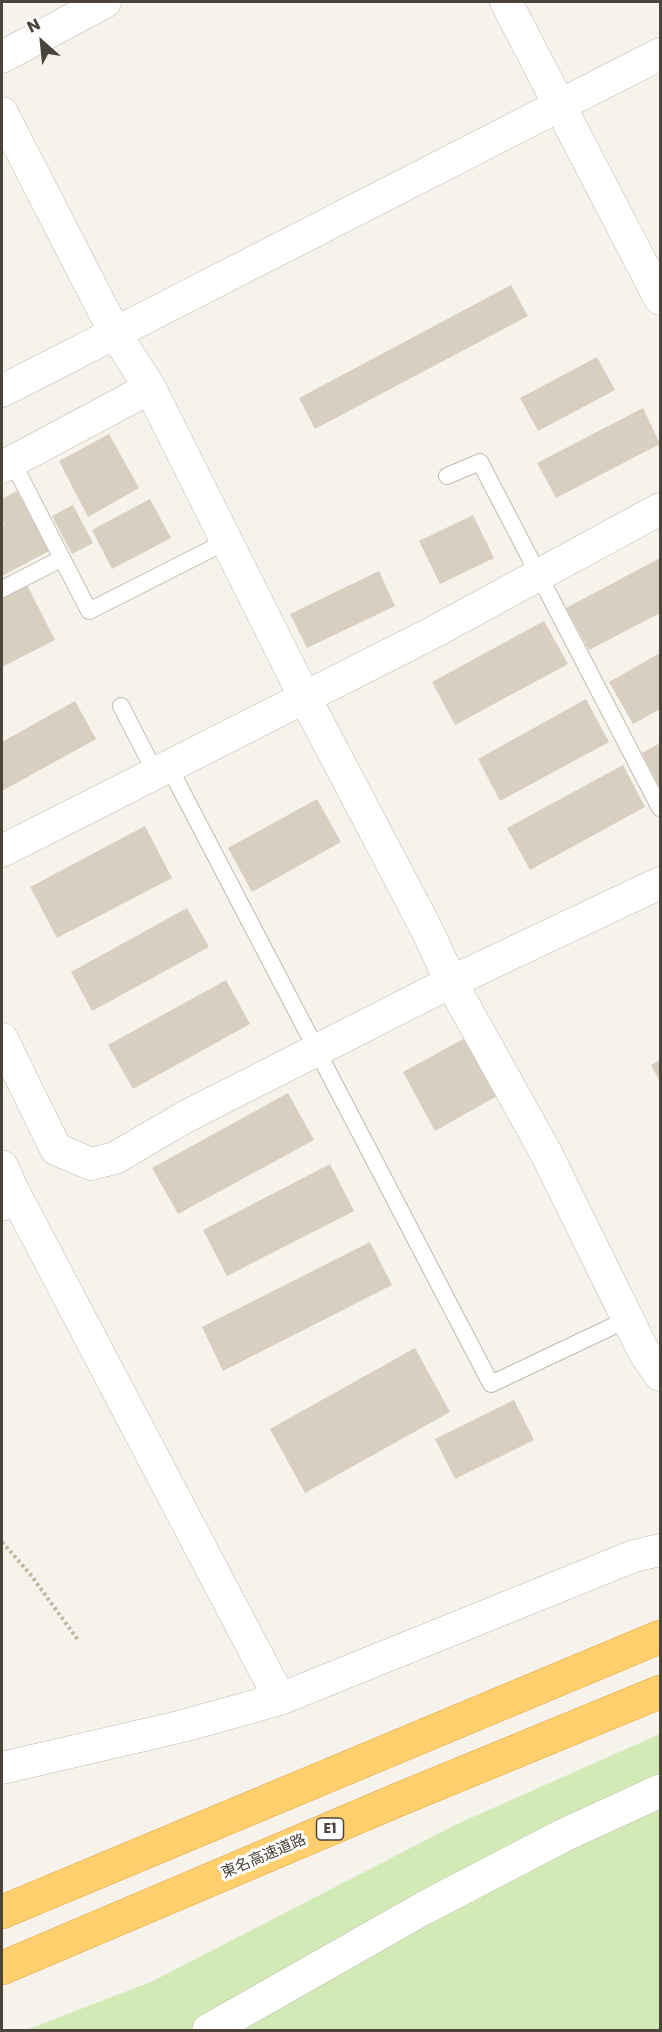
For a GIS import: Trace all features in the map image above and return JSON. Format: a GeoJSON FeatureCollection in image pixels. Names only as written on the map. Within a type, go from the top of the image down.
{"type":"FeatureCollection","features":[{"type":"Feature","properties":{"kind":"highway"},"geometry":{"type":"LineString","coordinates":[[2,1912],[660,1637]]}},
{"type":"Feature","properties":{"kind":"highway","name":"東名高速道路"},"geometry":{"type":"LineString","coordinates":[[2,1968],[389,1803],[660,1692]]}},
{"type":"Feature","properties":{"kind":"street"},"geometry":{"type":"LineString","coordinates":[[2,57],[105,2]]}},
{"type":"Feature","properties":{"kind":"street"},"geometry":{"type":"LineString","coordinates":[[506,2],[660,299]]}},
{"type":"Feature","properties":{"kind":"street"},"geometry":{"type":"LineString","coordinates":[[2,391],[660,54]]}},
{"type":"Feature","properties":{"kind":"street"},"geometry":{"type":"LineString","coordinates":[[2,113],[115,333],[150,388],[304,696],[428,930],[451,982],[546,1153],[644,1352],[660,1375]]}},
{"type":"Feature","properties":{"kind":"street"},"geometry":{"type":"LineString","coordinates":[[7,464],[150,388]]}},
{"type":"Feature","properties":{"kind":"street"},"geometry":{"type":"LineString","coordinates":[[2,851],[432,633],[660,509]]}},
{"type":"Feature","properties":{"kind":"street"},"geometry":{"type":"LineString","coordinates":[[2,1039],[56,1149],[91,1164],[115,1158],[185,1117],[451,982],[660,882]]}},
{"type":"Feature","properties":{"kind":"street"},"geometry":{"type":"LineString","coordinates":[[4,1185],[280,1699]]}},
{"type":"Feature","properties":{"kind":"street"},"geometry":{"type":"LineString","coordinates":[[2,1768],[183,1726],[280,1699],[634,1556],[660,1550]]}},
{"type":"Feature","properties":{"kind":"street"},"geometry":{"type":"LineString","coordinates":[[210,2030],[424,1908],[564,1835],[660,1791]]}},
{"type":"Feature","properties":{"kind":"lane"},"geometry":{"type":"LineString","coordinates":[[447,476],[480,462],[660,808]]}},
{"type":"Feature","properties":{"kind":"lane"},"geometry":{"type":"LineString","coordinates":[[7,464],[89,611],[227,541]]}},
{"type":"Feature","properties":{"kind":"lane"},"geometry":{"type":"LineString","coordinates":[[2,589],[61,559]]}},
{"type":"Feature","properties":{"kind":"lane"},"geometry":{"type":"LineString","coordinates":[[121,706],[162,769],[317,1050],[491,1384],[628,1319]]}},
{"type":"Feature","properties":{"kind":"path"},"geometry":{"type":"LineString","coordinates":[[2,1542],[30,1574],[78,1640]]}},
{"type":"Feature","properties":{"kind":"green space"},"geometry":{"type":"Polygon","coordinates":[[[660,1734],[660,2030],[26,2030],[153,1981],[457,1824],[660,1734]]]}},
{"type":"Feature","properties":{"kind":"building"},"geometry":{"type":"Polygon","coordinates":[[[511,285],[528,316],[315,429],[299,398],[511,285]]]}},
{"type":"Feature","properties":{"kind":"building"},"geometry":{"type":"Polygon","coordinates":[[[597,357],[615,390],[538,431],[520,398],[597,357]]]}},
{"type":"Feature","properties":{"kind":"building"},"geometry":{"type":"Polygon","coordinates":[[[643,408],[660,444],[556,498],[537,463],[643,408]]]}},
{"type":"Feature","properties":{"kind":"building"},"geometry":{"type":"Polygon","coordinates":[[[109,434],[139,488],[88,517],[59,461],[109,434]]]}},
{"type":"Feature","properties":{"kind":"building"},"geometry":{"type":"Polygon","coordinates":[[[17,491],[49,551],[2,576],[2,526],[4,524],[2,499],[17,491]]]}},
{"type":"Feature","properties":{"kind":"building"},"geometry":{"type":"Polygon","coordinates":[[[150,499],[171,538],[112,569],[92,530],[150,499]]]}},
{"type":"Feature","properties":{"kind":"building"},"geometry":{"type":"Polygon","coordinates":[[[73,505],[93,543],[72,554],[52,516],[73,505]]]}},
{"type":"Feature","properties":{"kind":"building"},"geometry":{"type":"Polygon","coordinates":[[[473,515],[494,558],[440,584],[419,541],[473,515]]]}},
{"type":"Feature","properties":{"kind":"building"},"geometry":{"type":"Polygon","coordinates":[[[660,558],[660,613],[589,650],[566,608],[660,558]]]}},
{"type":"Feature","properties":{"kind":"building"},"geometry":{"type":"Polygon","coordinates":[[[379,571],[395,606],[307,648],[290,614],[379,571]]]}},
{"type":"Feature","properties":{"kind":"building"},"geometry":{"type":"Polygon","coordinates":[[[27,585],[55,640],[2,667],[2,598],[27,585]]]}},
{"type":"Feature","properties":{"kind":"building"},"geometry":{"type":"Polygon","coordinates":[[[544,621],[568,664],[455,725],[432,682],[544,621]]]}},
{"type":"Feature","properties":{"kind":"building"},"geometry":{"type":"Polygon","coordinates":[[[660,653],[660,709],[633,724],[609,682],[660,653]]]}},
{"type":"Feature","properties":{"kind":"building"},"geometry":{"type":"Polygon","coordinates":[[[586,699],[609,742],[500,801],[478,759],[586,699]]]}},
{"type":"Feature","properties":{"kind":"building"},"geometry":{"type":"Polygon","coordinates":[[[75,701],[96,739],[2,791],[2,742],[75,701]]]}},
{"type":"Feature","properties":{"kind":"building"},"geometry":{"type":"Polygon","coordinates":[[[660,743],[660,788],[642,753],[660,743]]]}},
{"type":"Feature","properties":{"kind":"building"},"geometry":{"type":"Polygon","coordinates":[[[623,765],[645,807],[530,870],[507,828],[623,765]]]}},
{"type":"Feature","properties":{"kind":"building"},"geometry":{"type":"Polygon","coordinates":[[[317,799],[341,842],[252,892],[228,848],[317,799]]]}},
{"type":"Feature","properties":{"kind":"building"},"geometry":{"type":"Polygon","coordinates":[[[145,826],[172,878],[57,938],[30,887],[145,826]]]}},
{"type":"Feature","properties":{"kind":"building"},"geometry":{"type":"Polygon","coordinates":[[[187,908],[209,947],[92,1011],[71,972],[187,908]]]}},
{"type":"Feature","properties":{"kind":"building"},"geometry":{"type":"Polygon","coordinates":[[[226,980],[250,1024],[133,1089],[108,1045],[226,980]]]}},
{"type":"Feature","properties":{"kind":"building"},"geometry":{"type":"Polygon","coordinates":[[[465,1038],[497,1096],[435,1131],[403,1072],[465,1038]]]}},
{"type":"Feature","properties":{"kind":"building"},"geometry":{"type":"Polygon","coordinates":[[[660,1060],[660,1082],[651,1065],[660,1060]]]}},
{"type":"Feature","properties":{"kind":"building"},"geometry":{"type":"Polygon","coordinates":[[[288,1093],[314,1140],[178,1214],[152,1168],[288,1093]]]}},
{"type":"Feature","properties":{"kind":"building"},"geometry":{"type":"Polygon","coordinates":[[[330,1164],[354,1211],[227,1276],[203,1230],[330,1164]]]}},
{"type":"Feature","properties":{"kind":"building"},"geometry":{"type":"Polygon","coordinates":[[[370,1242],[392,1285],[223,1371],[202,1327],[370,1242]]]}},
{"type":"Feature","properties":{"kind":"building"},"geometry":{"type":"Polygon","coordinates":[[[415,1348],[450,1412],[305,1493],[270,1429],[415,1348]]]}},
{"type":"Feature","properties":{"kind":"building"},"geometry":{"type":"Polygon","coordinates":[[[514,1400],[534,1440],[455,1479],[435,1439],[514,1400]]]}}]}
